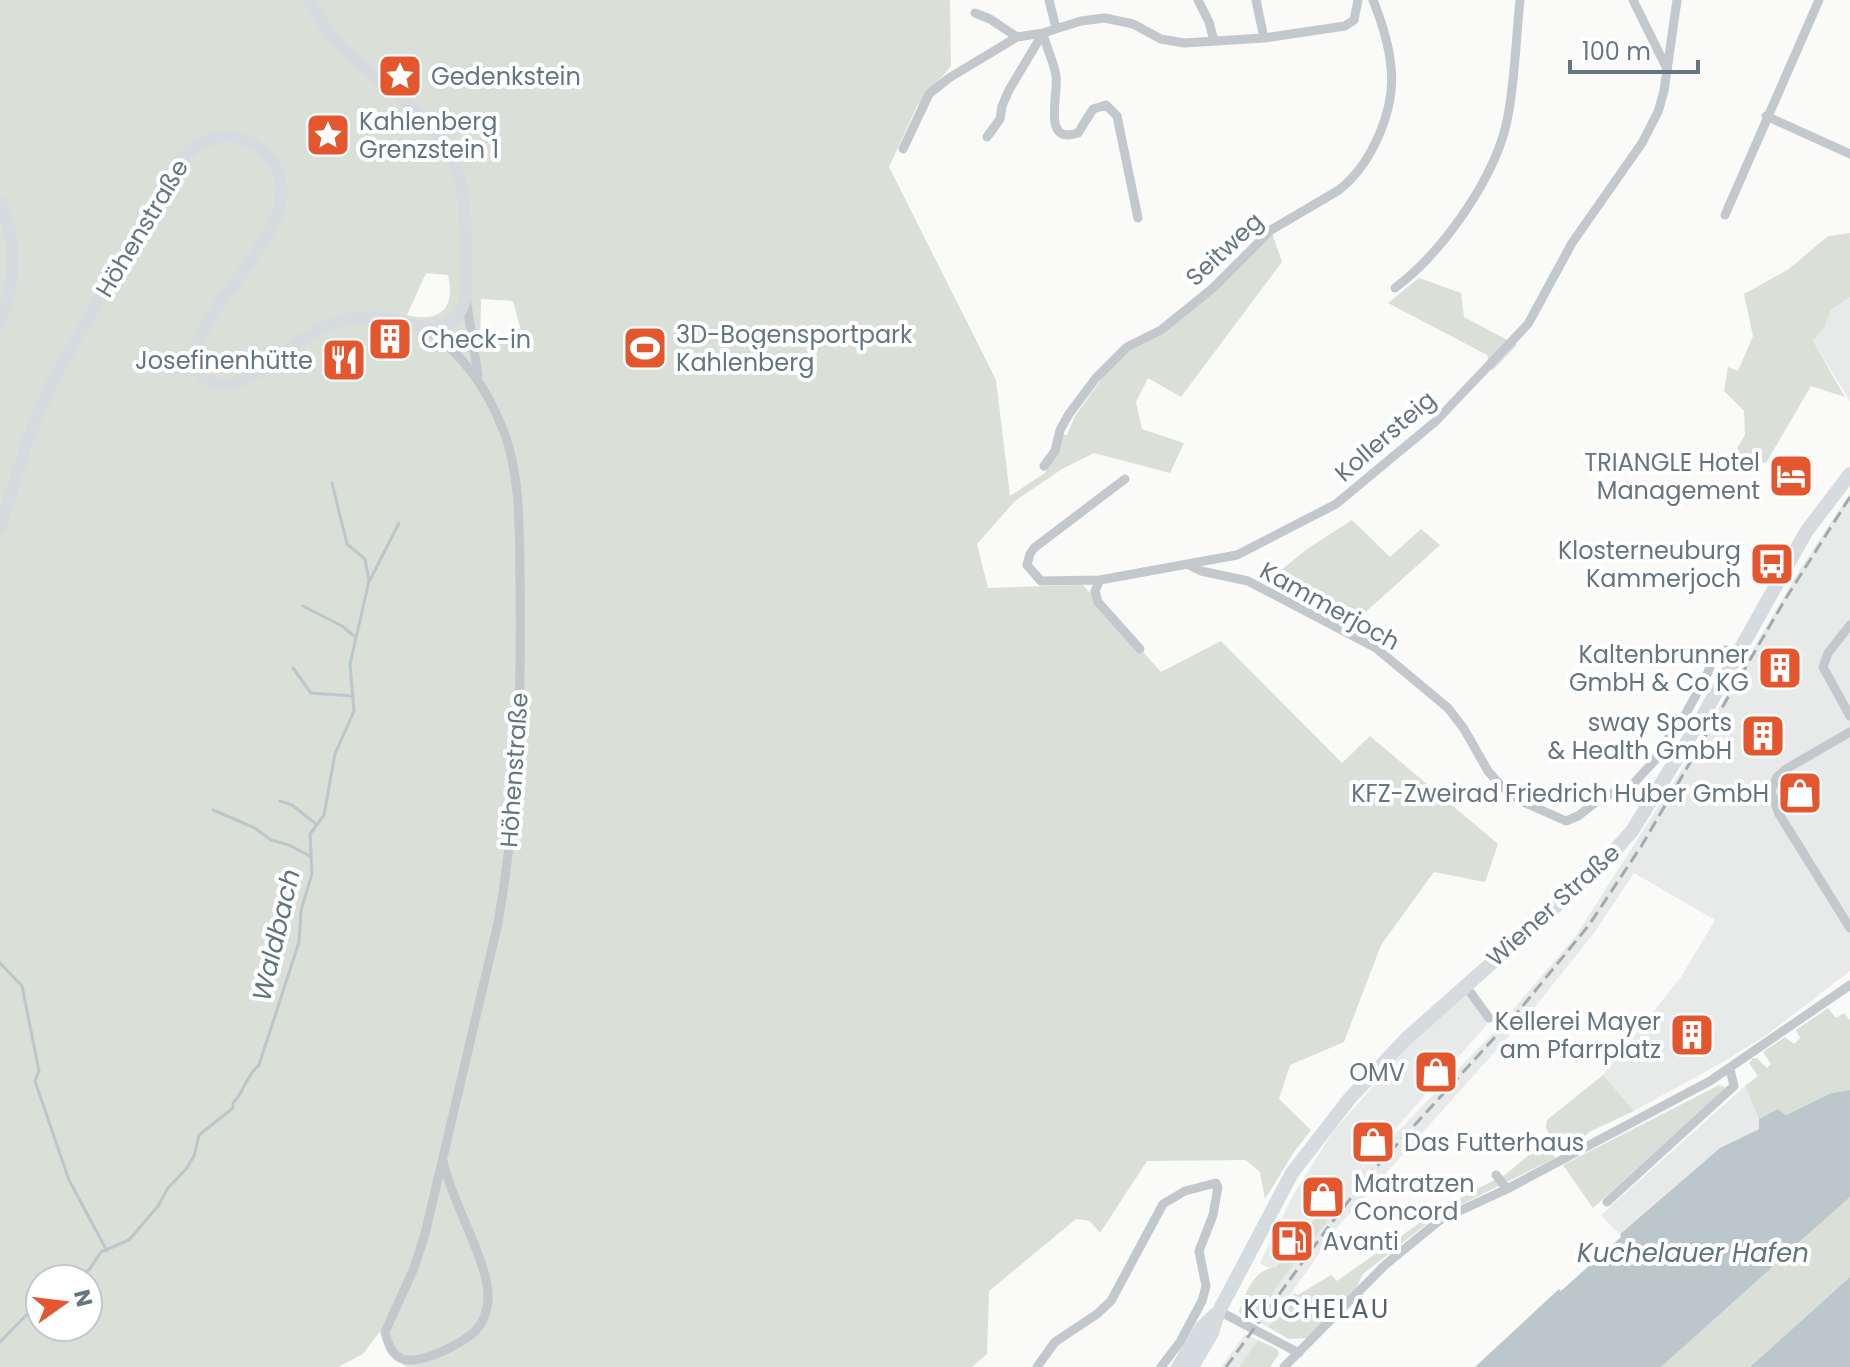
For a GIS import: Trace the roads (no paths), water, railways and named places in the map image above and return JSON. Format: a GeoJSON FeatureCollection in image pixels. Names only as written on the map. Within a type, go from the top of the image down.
{"type":"FeatureCollection","features":[{"type":"Feature","properties":{"kind":"main road","name":"Wiener Straße"},"geometry":{"type":"LineString","coordinates":[[1219,1311],[1287,1181],[1350,1098],[1407,1038],[1599,868],[1632,831],[1661,787],[1806,532],[1850,474]]}},
{"type":"Feature","properties":{"kind":"main road"},"geometry":{"type":"LineString","coordinates":[[1178,1367],[1202,1327],[1219,1311]]}},
{"type":"Feature","properties":{"kind":"main road"},"geometry":{"type":"LineString","coordinates":[[1192,1367],[1212,1333],[1219,1311]]}},
{"type":"Feature","properties":{"kind":"street","name":"Höhenstraße"},"geometry":{"type":"LineString","coordinates":[[309,0],[334,40],[412,107],[443,143],[451,158],[463,199],[464,304],[478,379]]}},
{"type":"Feature","properties":{"kind":"street"},"geometry":{"type":"LineString","coordinates":[[1049,0],[1056,28]]}},
{"type":"Feature","properties":{"kind":"street"},"geometry":{"type":"LineString","coordinates":[[1198,0],[1214,41]]}},
{"type":"Feature","properties":{"kind":"street"},"geometry":{"type":"LineString","coordinates":[[1256,0],[1264,38]]}},
{"type":"Feature","properties":{"kind":"street"},"geometry":{"type":"LineString","coordinates":[[903,149],[929,94],[949,78],[1017,37],[1105,18],[1133,24],[1161,39],[1184,43],[1264,38],[1345,26],[1354,20],[1358,0]]}},
{"type":"Feature","properties":{"kind":"street","name":"Seitweg"},"geometry":{"type":"LineString","coordinates":[[1044,466],[1055,451],[1060,430],[1069,414],[1096,378],[1127,347],[1161,330],[1213,288],[1271,230],[1339,190],[1371,152],[1385,118],[1391,86],[1391,66],[1373,0]]}},
{"type":"Feature","properties":{"kind":"street"},"geometry":{"type":"LineString","coordinates":[[1395,288],[1418,271],[1437,249],[1483,181],[1499,150],[1508,117],[1520,0]]}},
{"type":"Feature","properties":{"kind":"street"},"geometry":{"type":"LineString","coordinates":[[1633,0],[1668,71]]}},
{"type":"Feature","properties":{"kind":"street","name":"Kollersteig"},"geometry":{"type":"LineString","coordinates":[[1125,479],[1030,554],[1027,565],[1041,581],[1100,580],[1237,555],[1336,504],[1436,421],[1528,324],[1572,243],[1642,143],[1658,112],[1668,71],[1677,0]]}},
{"type":"Feature","properties":{"kind":"street"},"geometry":{"type":"LineString","coordinates":[[1725,215],[1819,0]]}},
{"type":"Feature","properties":{"kind":"street"},"geometry":{"type":"LineString","coordinates":[[975,13],[1017,37]]}},
{"type":"Feature","properties":{"kind":"street"},"geometry":{"type":"LineString","coordinates":[[987,137],[1000,119],[1009,90],[1043,33]]}},
{"type":"Feature","properties":{"kind":"street"},"geometry":{"type":"LineString","coordinates":[[1043,33],[1056,77],[1056,129],[1063,134],[1078,133],[1093,109],[1106,105],[1117,116],[1138,218]]}},
{"type":"Feature","properties":{"kind":"street"},"geometry":{"type":"LineString","coordinates":[[1766,116],[1850,154]]}},
{"type":"Feature","properties":{"kind":"street","name":"Höhenstraße"},"geometry":{"type":"LineString","coordinates":[[0,528],[28,439],[51,384],[174,168],[200,143],[228,136],[250,142],[273,163],[282,190],[279,210],[271,228],[200,336],[195,356],[207,379],[222,384],[241,381],[313,332],[347,319],[386,318],[424,328],[450,346],[478,379],[505,434],[514,466],[519,534],[519,721],[506,881],[498,923],[443,1161],[414,1268],[385,1332],[389,1347],[406,1360],[422,1359],[464,1340],[476,1330],[488,1303],[484,1272],[450,1191],[443,1161]]}},
{"type":"Feature","properties":{"kind":"street"},"geometry":{"type":"LineString","coordinates":[[0,203],[10,228],[14,253],[11,286],[0,323]]}},
{"type":"Feature","properties":{"kind":"street"},"geometry":{"type":"LineString","coordinates":[[424,328],[445,325],[464,304]]}},
{"type":"Feature","properties":{"kind":"street","name":"Kammerjoch"},"geometry":{"type":"LineString","coordinates":[[1187,564],[1201,571],[1248,581],[1376,648],[1448,708],[1488,771],[1502,787],[1521,801],[1566,821],[1600,799],[1634,783],[1655,760],[1690,707],[1711,660],[1719,651],[1739,651]]}},
{"type":"Feature","properties":{"kind":"street"},"geometry":{"type":"LineString","coordinates":[[1100,580],[1095,591],[1098,602],[1140,649]]}},
{"type":"Feature","properties":{"kind":"street"},"geometry":{"type":"LineString","coordinates":[[1850,625],[1825,658],[1823,667],[1850,716]]}},
{"type":"Feature","properties":{"kind":"street"},"geometry":{"type":"LineString","coordinates":[[1850,732],[1786,769],[1777,777],[1771,791],[1779,814],[1850,928]]}},
{"type":"Feature","properties":{"kind":"street"},"geometry":{"type":"LineString","coordinates":[[1465,985],[1489,1018]]}},
{"type":"Feature","properties":{"kind":"street"},"geometry":{"type":"LineString","coordinates":[[1284,1367],[1385,1265],[1440,1220],[1507,1189],[1730,1069],[1850,985]]}},
{"type":"Feature","properties":{"kind":"street"},"geometry":{"type":"LineString","coordinates":[[1607,1202],[1734,1086],[1730,1069]]}},
{"type":"Feature","properties":{"kind":"street"},"geometry":{"type":"LineString","coordinates":[[1496,1175],[1507,1189]]}},
{"type":"Feature","properties":{"kind":"street"},"geometry":{"type":"LineString","coordinates":[[1037,1367],[1055,1342],[1111,1301],[1163,1204],[1185,1191],[1216,1183],[1213,1215],[1199,1251],[1206,1286],[1202,1301],[1180,1342],[1161,1367]]}},
{"type":"Feature","properties":{"kind":"street"},"geometry":{"type":"LineString","coordinates":[[1219,1311],[1299,1353]]}},
{"type":"Feature","properties":{"kind":"water","name":"Kuchelauer Hafen"},"geometry":{"type":"Polygon","coordinates":[[[1850,1090],[1850,1197],[1783,1256],[1774,1257],[1771,1268],[1661,1367],[1475,1367],[1621,1237],[1620,1234],[1720,1148],[1759,1129],[1759,1119],[1778,1109],[1786,1115],[1831,1093],[1850,1090]]]}},
{"type":"Feature","properties":{"kind":"water"},"geometry":{"type":"Polygon","coordinates":[[[1850,1277],[1850,1367],[1750,1367],[1850,1277]]]}},
{"type":"Feature","properties":{"kind":"waterway","name":"Waldbach"},"geometry":{"type":"LineString","coordinates":[[94,1263],[101,1252],[129,1240],[186,1169],[194,1156],[199,1135],[233,1108],[233,1103],[259,1065],[299,942],[301,910],[312,874],[310,834],[324,815],[335,754],[354,711],[350,664],[369,581],[365,559],[347,544],[332,483]]}},
{"type":"Feature","properties":{"kind":"waterway"},"geometry":{"type":"LineString","coordinates":[[370,580],[399,523]]}},
{"type":"Feature","properties":{"kind":"waterway"},"geometry":{"type":"LineString","coordinates":[[303,606],[342,626],[354,636]]}},
{"type":"Feature","properties":{"kind":"waterway"},"geometry":{"type":"LineString","coordinates":[[293,668],[311,693],[353,696]]}},
{"type":"Feature","properties":{"kind":"waterway"},"geometry":{"type":"LineString","coordinates":[[280,801],[292,805],[316,824]]}},
{"type":"Feature","properties":{"kind":"waterway"},"geometry":{"type":"LineString","coordinates":[[213,810],[310,856]]}},
{"type":"Feature","properties":{"kind":"waterway"},"geometry":{"type":"LineString","coordinates":[[0,963],[22,986],[39,1071],[35,1081],[69,1180],[107,1251]]}},
{"type":"Feature","properties":{"kind":"waterway","name":"Waldbach"},"geometry":{"type":"LineString","coordinates":[[0,1342],[24,1317]]}},
{"type":"Feature","properties":{"kind":"railway"},"geometry":{"type":"LineString","coordinates":[[1226,1367],[1369,1175],[1517,1013],[1589,925],[1642,845],[1786,598],[1850,497]]}},
{"type":"Feature","properties":{"kind":"place","name":"Gedenkstein"},"geometry":{"type":"Point","coordinates":[400,76]}},
{"type":"Feature","properties":{"kind":"place","name":"Kahlenberg Grenzstein 1"},"geometry":{"type":"Point","coordinates":[328,135]}},
{"type":"Feature","properties":{"kind":"place","name":"Check-in"},"geometry":{"type":"Point","coordinates":[390,339]}},
{"type":"Feature","properties":{"kind":"place","name":"3D-Bogensportpark Kahlenberg"},"geometry":{"type":"Point","coordinates":[645,348]}},
{"type":"Feature","properties":{"kind":"place","name":"Josefinenhütte"},"geometry":{"type":"Point","coordinates":[344,360]}},
{"type":"Feature","properties":{"kind":"place","name":"TRIANGLE Hotel Management"},"geometry":{"type":"Point","coordinates":[1791,476]}},
{"type":"Feature","properties":{"kind":"place","name":"Klosterneuburg Kammerjoch"},"geometry":{"type":"Point","coordinates":[1772,564]}},
{"type":"Feature","properties":{"kind":"place","name":"Kaltenbrunner GmbH & Co KG"},"geometry":{"type":"Point","coordinates":[1780,668]}},
{"type":"Feature","properties":{"kind":"place","name":"sway Sports & Health GmbH"},"geometry":{"type":"Point","coordinates":[1763,736]}},
{"type":"Feature","properties":{"kind":"place","name":"KFZ-Zweirad Friedrich Huber GmbH"},"geometry":{"type":"Point","coordinates":[1800,793]}},
{"type":"Feature","properties":{"kind":"place","name":"Kellerei Mayer am Pfarrplatz"},"geometry":{"type":"Point","coordinates":[1692,1035]}},
{"type":"Feature","properties":{"kind":"place","name":"OMV"},"geometry":{"type":"Point","coordinates":[1436,1072]}},
{"type":"Feature","properties":{"kind":"place","name":"Das Futterhaus"},"geometry":{"type":"Point","coordinates":[1373,1142]}},
{"type":"Feature","properties":{"kind":"place","name":"Matratzen Concord"},"geometry":{"type":"Point","coordinates":[1323,1197]}},
{"type":"Feature","properties":{"kind":"place","name":"Avanti"},"geometry":{"type":"Point","coordinates":[1292,1241]}},
{"type":"Feature","properties":{"kind":"district","name":"KUCHELAU"},"geometry":{"type":"Point","coordinates":[1317,1309]}}]}
